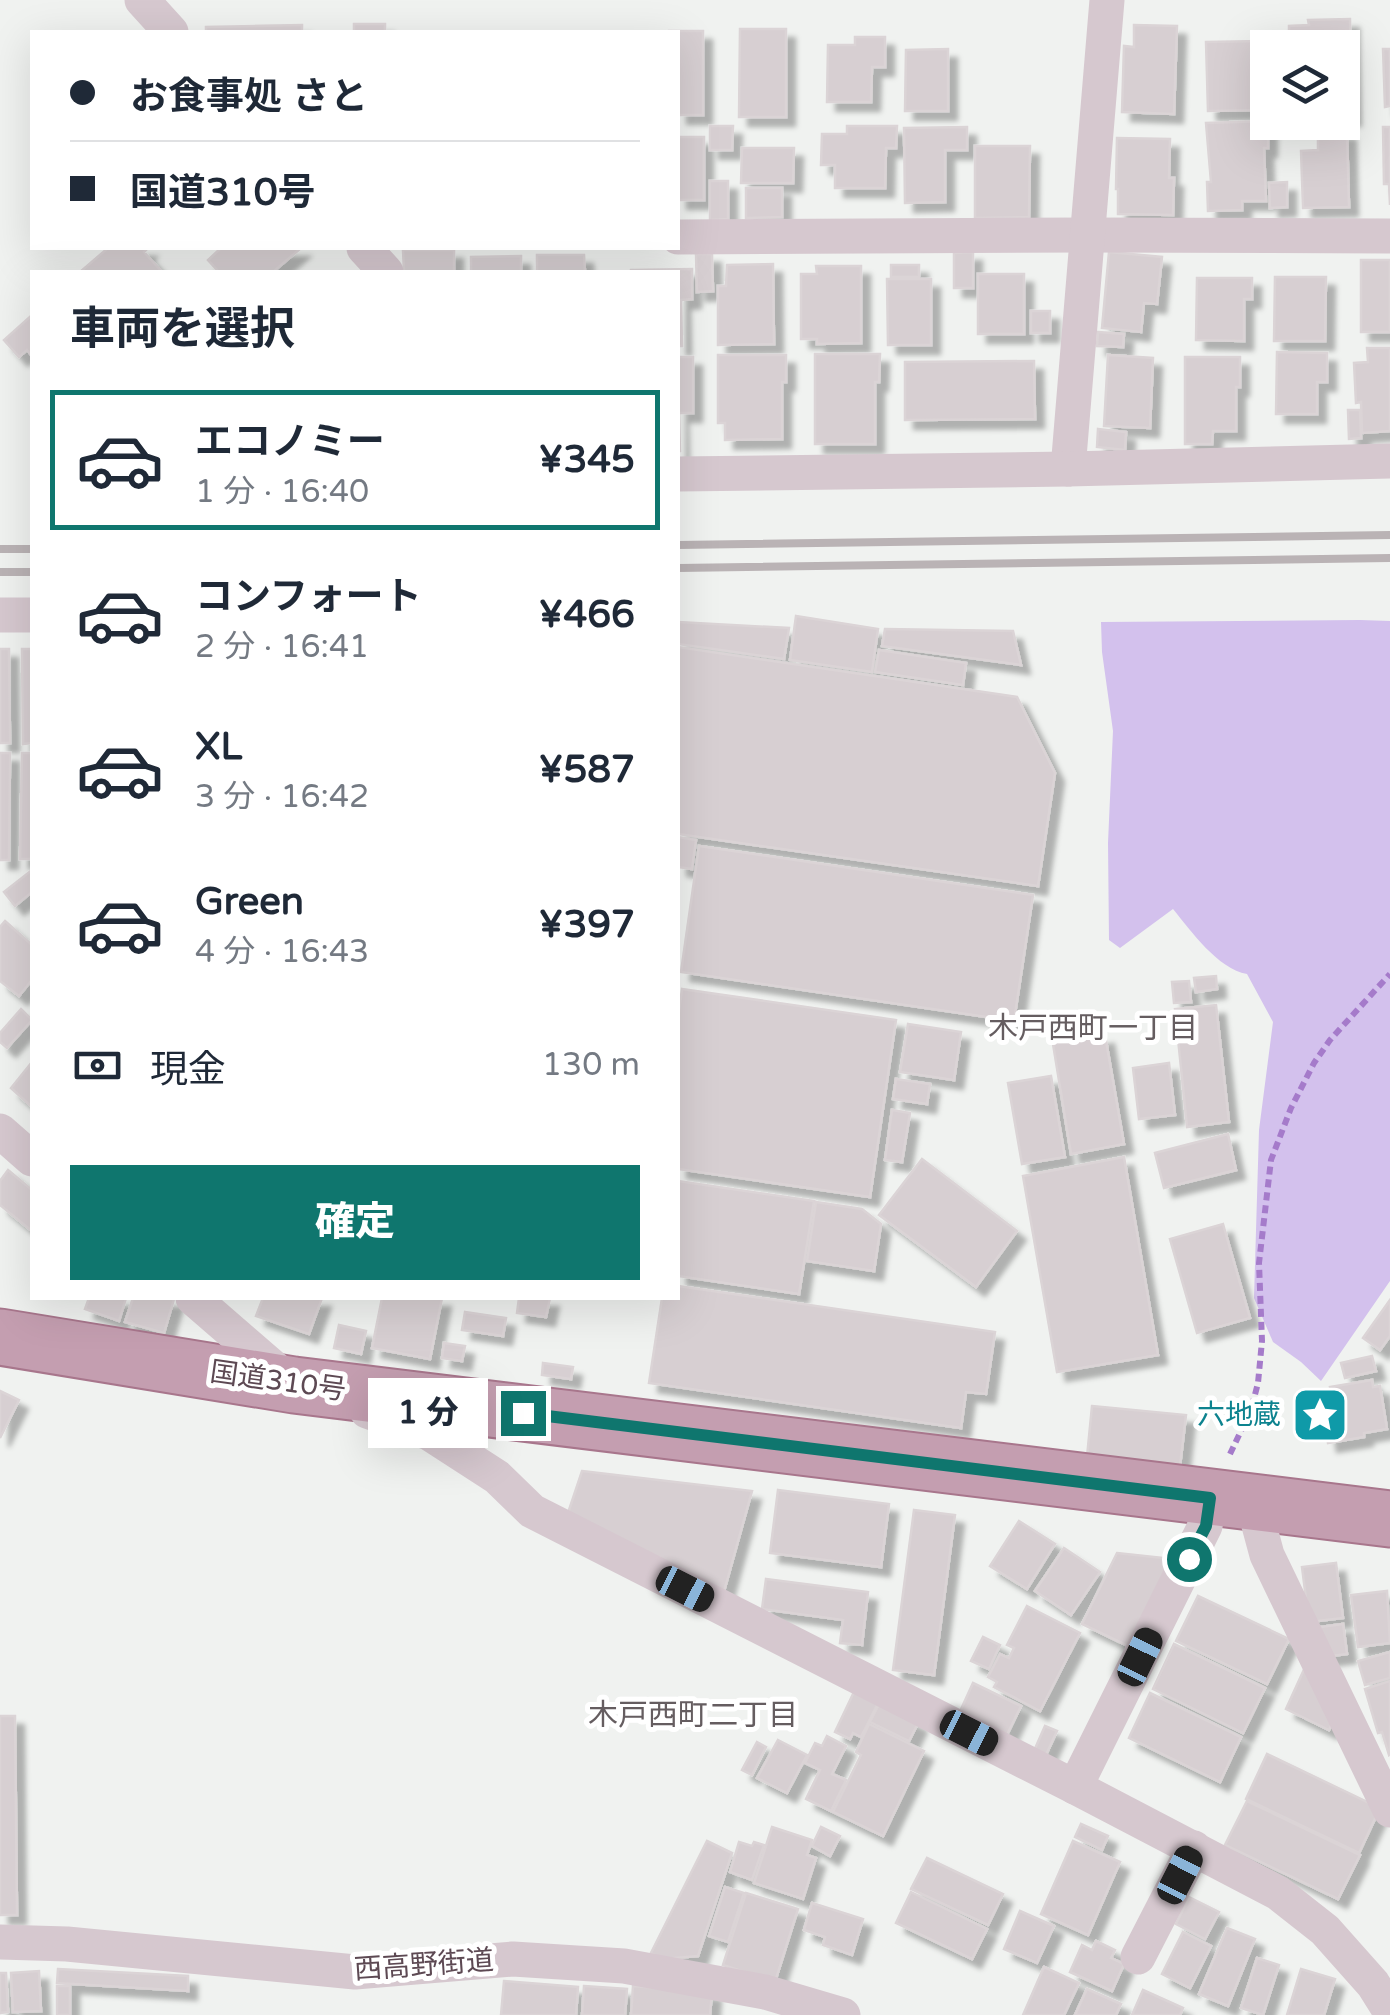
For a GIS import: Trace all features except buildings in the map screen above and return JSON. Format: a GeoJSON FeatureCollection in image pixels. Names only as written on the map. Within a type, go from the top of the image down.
{"type":"FeatureCollection","features":[{"type":"Feature","properties":{"kind":"highway","name":"国道310号"},"geometry":{"type":"LineString","coordinates":[[0,1337],[294,1385],[1390,1519]]}},
{"type":"Feature","properties":{"kind":"street"},"geometry":{"type":"LineString","coordinates":[[142,0],[169,30]]}},
{"type":"Feature","properties":{"kind":"street"},"geometry":{"type":"LineString","coordinates":[[1068,469],[1106,0]]}},
{"type":"Feature","properties":{"kind":"street"},"geometry":{"type":"LineString","coordinates":[[680,237],[1390,236]]}},
{"type":"Feature","properties":{"kind":"street"},"geometry":{"type":"LineString","coordinates":[[366,250],[384,270]]}},
{"type":"Feature","properties":{"kind":"street"},"geometry":{"type":"LineString","coordinates":[[680,474],[1390,461]]}},
{"type":"Feature","properties":{"kind":"street"},"geometry":{"type":"LineString","coordinates":[[0,615],[30,615]]}},
{"type":"Feature","properties":{"kind":"street"},"geometry":{"type":"LineString","coordinates":[[0,1131],[30,1157]]}},
{"type":"Feature","properties":{"kind":"street"},"geometry":{"type":"LineString","coordinates":[[195,1300],[294,1385],[429,1434],[497,1477],[532,1511],[1278,1893],[1325,1930],[1373,1984],[1390,2011]]}},
{"type":"Feature","properties":{"kind":"street"},"geometry":{"type":"LineString","coordinates":[[1076,1787],[1206,1526],[1231,1500],[1267,1555],[1390,1810]]}},
{"type":"Feature","properties":{"kind":"street"},"geometry":{"type":"LineString","coordinates":[[1138,1958],[1194,1848]]}},
{"type":"Feature","properties":{"kind":"street","name":"西高野街道"},"geometry":{"type":"LineString","coordinates":[[0,1942],[68,1944],[355,1972],[514,1960],[624,1966],[765,1992],[843,2015]]}},
{"type":"Feature","properties":{"kind":"path"},"geometry":{"type":"LineString","coordinates":[[1231,1500],[1258,1383],[1262,1341],[1258,1263],[1271,1160],[1314,1063],[1390,974]]}},
{"type":"Feature","properties":{"kind":"shaded area"},"geometry":{"type":"Polygon","coordinates":[[[1390,621],[1390,1281],[1321,1381],[1273,1342],[1254,1298],[1259,1130],[1273,1022],[1247,974],[1216,957],[1173,909],[1120,948],[1109,940],[1113,731],[1101,622],[1390,621]]]}},
{"type":"Feature","properties":{"kind":"railway"},"geometry":{"type":"LineString","coordinates":[[680,545],[1390,535]]}},
{"type":"Feature","properties":{"kind":"railway"},"geometry":{"type":"LineString","coordinates":[[0,549],[30,549]]}},
{"type":"Feature","properties":{"kind":"railway"},"geometry":{"type":"LineString","coordinates":[[680,568],[1390,558]]}},
{"type":"Feature","properties":{"kind":"railway"},"geometry":{"type":"LineString","coordinates":[[0,572],[30,572]]}},
{"type":"Feature","properties":{"kind":"place","name":"六地蔵"},"geometry":{"type":"Point","coordinates":[1320,1415]}},
{"type":"Feature","properties":{"kind":"district","name":"木戸西町一丁目"},"geometry":{"type":"Point","coordinates":[1093,1028]}},
{"type":"Feature","properties":{"kind":"district","name":"木戸西町二丁目"},"geometry":{"type":"Point","coordinates":[693,1715]}},
{"type":"Feature","properties":{"kind":"route"},"geometry":{"type":"LineString","coordinates":[[523,1413],[1210,1498],[1206,1526],[1189,1559]]}}]}
